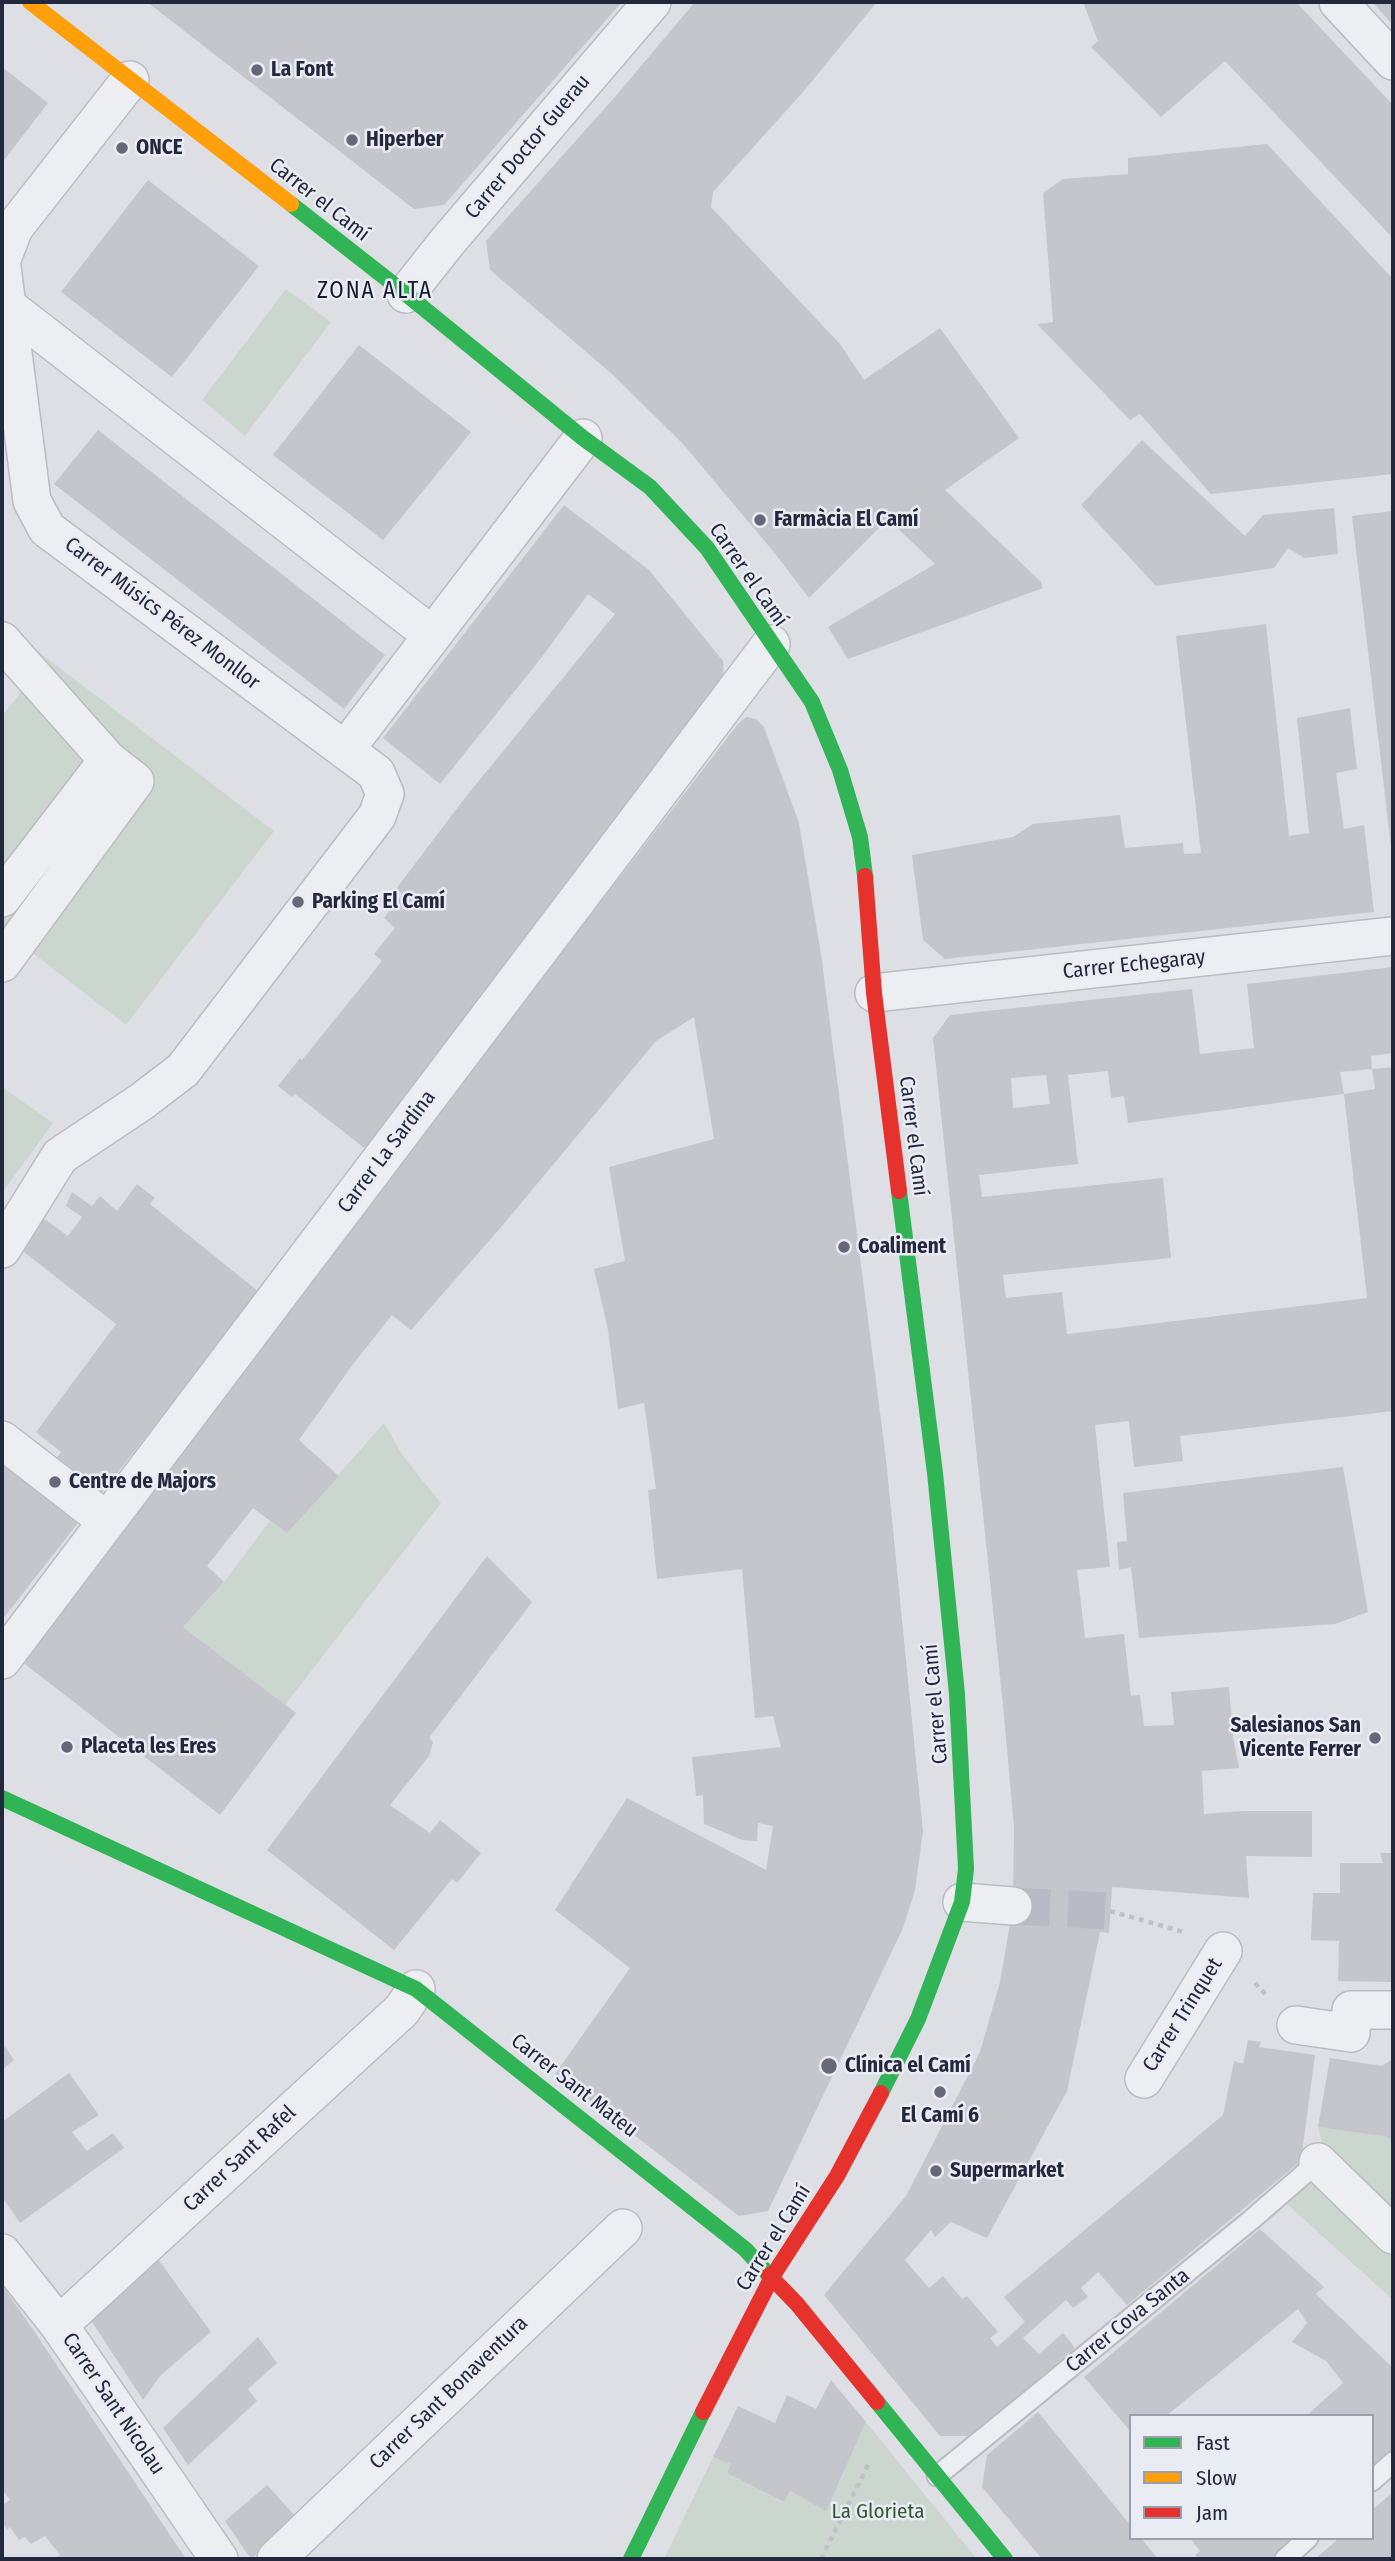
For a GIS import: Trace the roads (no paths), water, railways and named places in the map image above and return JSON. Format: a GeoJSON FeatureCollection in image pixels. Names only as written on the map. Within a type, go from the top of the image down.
{"type":"FeatureCollection","features":[{"type":"Feature","properties":{"kind":"street","name":"Carrer el Camí"},"geometry":{"type":"LineString","coordinates":[[30,2],[407,294],[583,438],[650,487],[707,548],[812,702],[840,770],[856,824],[866,877],[874,993],[935,1473],[957,1694],[966,1833],[962,1902],[918,2019],[894,2070],[837,2176],[772,2277],[739,2338],[631,2559]]}},
{"type":"Feature","properties":{"kind":"street","name":"Carrer Doctor Guerau"},"geometry":{"type":"LineString","coordinates":[[407,294],[457,230],[652,2]]}},
{"type":"Feature","properties":{"kind":"street"},"geometry":{"type":"LineString","coordinates":[[1338,2],[1393,61]]}},
{"type":"Feature","properties":{"kind":"street"},"geometry":{"type":"LineString","coordinates":[[2,259],[14,228],[130,80]]}},
{"type":"Feature","properties":{"kind":"street","name":"Carrer Músics Pérez Monllor"},"geometry":{"type":"LineString","coordinates":[[2,267],[32,501],[47,529],[376,773],[385,794],[377,816],[183,1070],[141,1102],[60,1156],[2,1249]]}},
{"type":"Feature","properties":{"kind":"street"},"geometry":{"type":"LineString","coordinates":[[8,306],[432,635]]}},
{"type":"Feature","properties":{"kind":"street"},"geometry":{"type":"LineString","coordinates":[[345,750],[583,438]]}},
{"type":"Feature","properties":{"kind":"street"},"geometry":{"type":"LineString","coordinates":[[2,641],[108,760],[135,781],[2,963]]}},
{"type":"Feature","properties":{"kind":"street","name":"Carrer La Sardina"},"geometry":{"type":"LineString","coordinates":[[2,1661],[771,644]]}},
{"type":"Feature","properties":{"kind":"street"},"geometry":{"type":"LineString","coordinates":[[2,898],[108,760]]}},
{"type":"Feature","properties":{"kind":"street","name":"Carrer Echegaray"},"geometry":{"type":"LineString","coordinates":[[874,993],[1393,936]]}},
{"type":"Feature","properties":{"kind":"street"},"geometry":{"type":"LineString","coordinates":[[2,1440],[107,1521]]}},
{"type":"Feature","properties":{"kind":"street","name":"Carrer Sant Mateu"},"geometry":{"type":"LineString","coordinates":[[2,1798],[416,1989],[745,2249],[797,2304],[1005,2559]]}},
{"type":"Feature","properties":{"kind":"street"},"geometry":{"type":"LineString","coordinates":[[962,1902],[1013,1906]]}},
{"type":"Feature","properties":{"kind":"street","name":"Carrer Trinquet"},"geometry":{"type":"LineString","coordinates":[[1144,2079],[1223,1951]]}},
{"type":"Feature","properties":{"kind":"street","name":"Carrer Sant Rafel"},"geometry":{"type":"LineString","coordinates":[[59,2325],[402,2010],[416,1989]]}},
{"type":"Feature","properties":{"kind":"street"},"geometry":{"type":"LineString","coordinates":[[1296,2025],[1351,2033],[1351,2010],[1393,2010]]}},
{"type":"Feature","properties":{"kind":"street"},"geometry":{"type":"LineString","coordinates":[[1318,2162],[1393,2235]]}},
{"type":"Feature","properties":{"kind":"street","name":"Carrer Sant Bonaventura"},"geometry":{"type":"LineString","coordinates":[[276,2559],[622,2228]]}},
{"type":"Feature","properties":{"kind":"street","name":"Carrer Sant Nicolau"},"geometry":{"type":"LineString","coordinates":[[2,2253],[59,2325],[219,2559]]}},
{"type":"Feature","properties":{"kind":"lane","name":"Carrer Cova Santa"},"geometry":{"type":"LineString","coordinates":[[937,2476],[1251,2220],[1318,2162]]}},
{"type":"Feature","properties":{"kind":"lane"},"geometry":{"type":"LineString","coordinates":[[1374,2479],[1393,2462]]}},
{"type":"Feature","properties":{"kind":"lane"},"geometry":{"type":"LineString","coordinates":[[1285,2559],[1306,2540]]}},
{"type":"Feature","properties":{"kind":"tunnel"},"geometry":{"type":"LineString","coordinates":[[1013,1906],[1110,1911]]}},
{"type":"Feature","properties":{"kind":"place","name":"La Font"},"geometry":{"type":"Point","coordinates":[257,70]}},
{"type":"Feature","properties":{"kind":"place","name":"Hiperber"},"geometry":{"type":"Point","coordinates":[352,140]}},
{"type":"Feature","properties":{"kind":"place","name":"ONCE"},"geometry":{"type":"Point","coordinates":[122,148]}},
{"type":"Feature","properties":{"kind":"place","name":"Farmàcia El Camí"},"geometry":{"type":"Point","coordinates":[760,520]}},
{"type":"Feature","properties":{"kind":"place","name":"Parking El Camí"},"geometry":{"type":"Point","coordinates":[298,902]}},
{"type":"Feature","properties":{"kind":"place","name":"Coaliment"},"geometry":{"type":"Point","coordinates":[844,1247]}},
{"type":"Feature","properties":{"kind":"place","name":"Centre de Majors"},"geometry":{"type":"Point","coordinates":[55,1482]}},
{"type":"Feature","properties":{"kind":"place","name":"Salesianos San Vicente Ferrer"},"geometry":{"type":"Point","coordinates":[1375,1738]}},
{"type":"Feature","properties":{"kind":"place","name":"Placeta les Eres"},"geometry":{"type":"Point","coordinates":[67,1747]}},
{"type":"Feature","properties":{"kind":"place","name":"Clínica el Camí"},"geometry":{"type":"Point","coordinates":[829,2066]}},
{"type":"Feature","properties":{"kind":"place","name":"El Camí 6"},"geometry":{"type":"Point","coordinates":[940,2092]}},
{"type":"Feature","properties":{"kind":"place","name":"Supermarket"},"geometry":{"type":"Point","coordinates":[936,2171]}},
{"type":"Feature","properties":{"kind":"district","name":"ZONA ALTA"},"geometry":{"type":"Point","coordinates":[375,292]}},
{"type":"Feature","properties":{"kind":"park label","name":"La Glorieta"},"geometry":{"type":"Point","coordinates":[878,2512]}}]}
